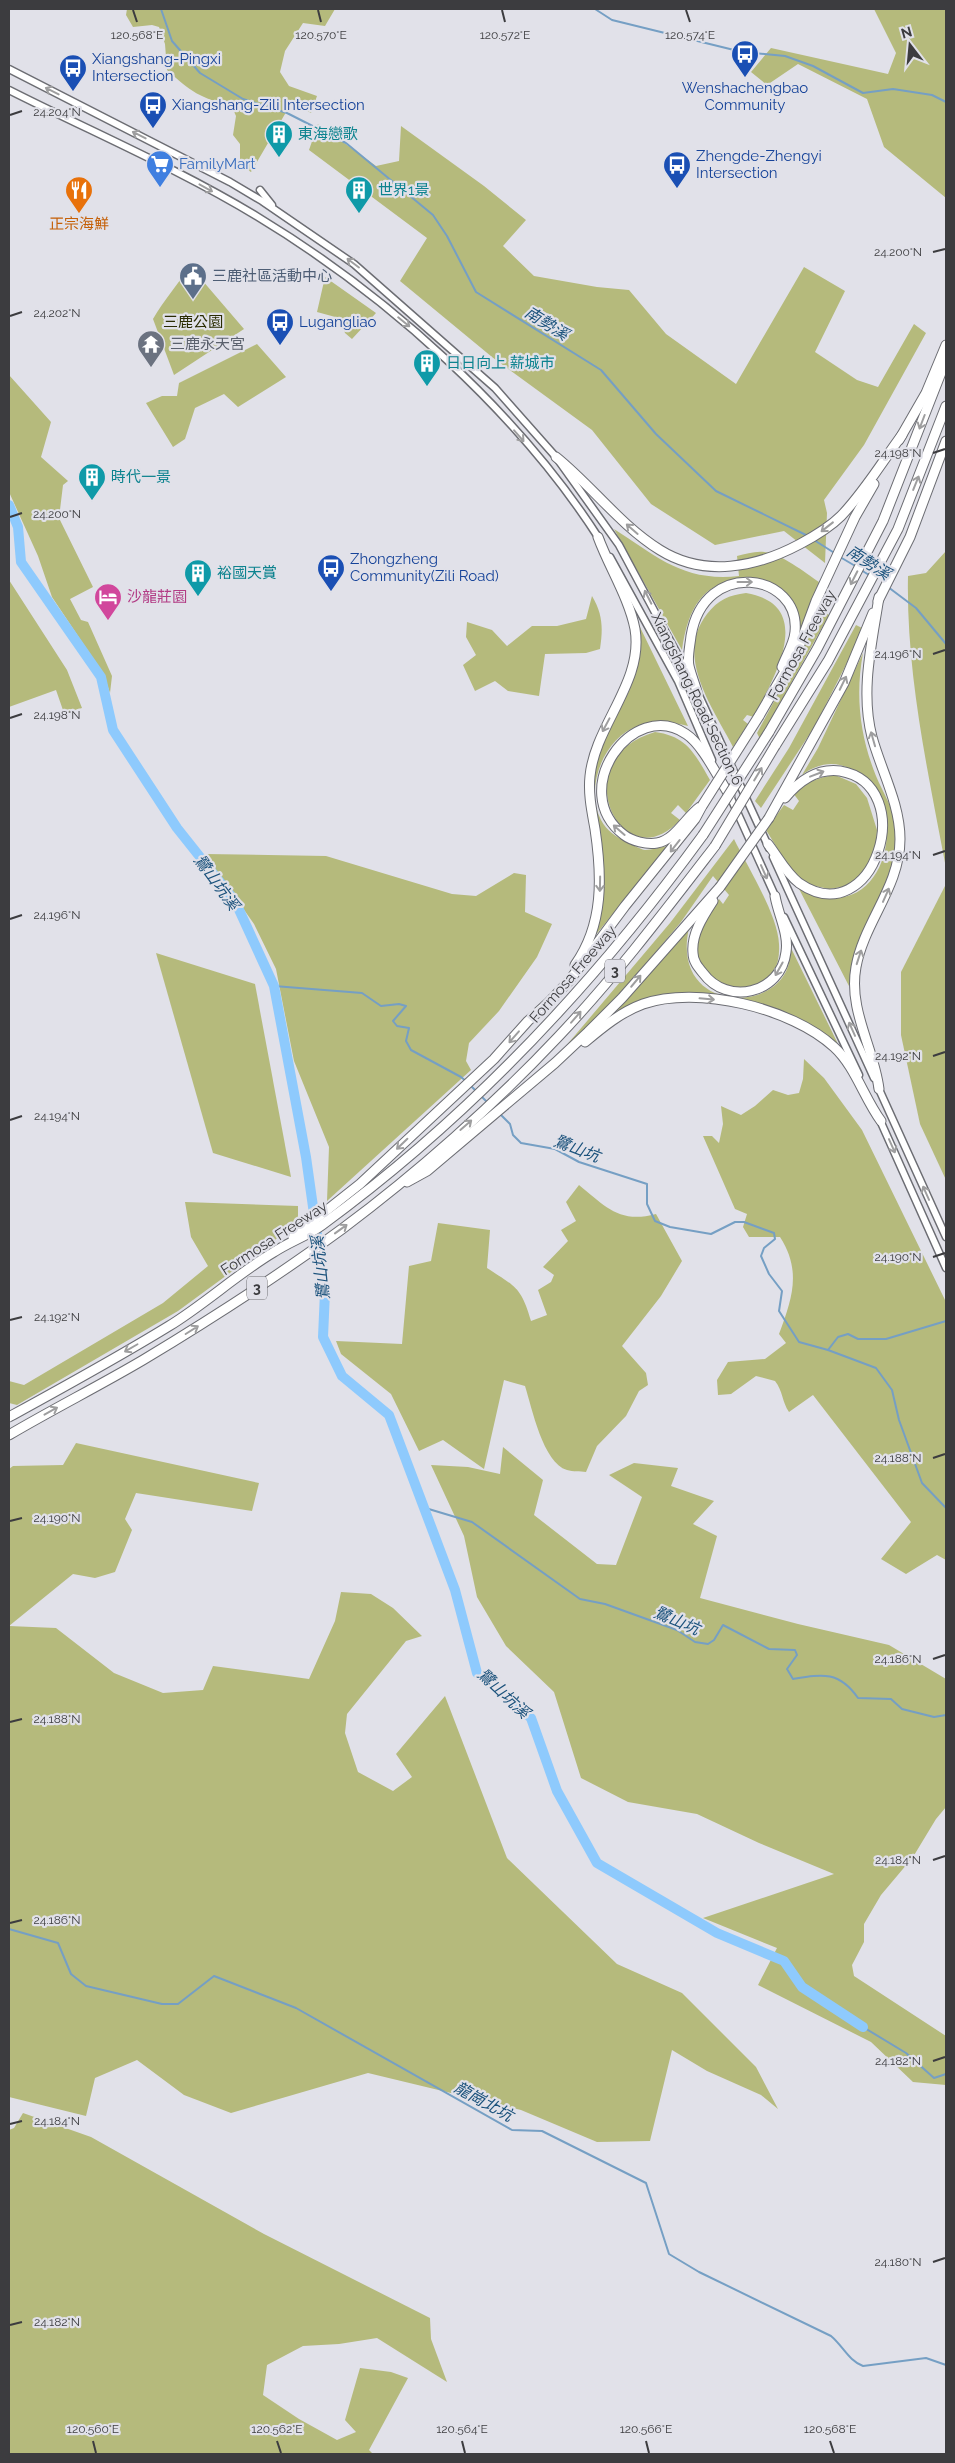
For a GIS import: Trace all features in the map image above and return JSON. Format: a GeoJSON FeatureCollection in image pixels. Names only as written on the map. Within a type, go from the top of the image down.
{"type":"FeatureCollection","features":[{"type":"Feature","properties":{"kind":"highway"},"geometry":{"type":"LineString","coordinates":[[273,1252],[360,1184],[462,1086],[494,1059],[528,1021],[569,981],[625,906],[695,820],[799,647],[816,601],[855,517],[926,392],[946,345]]}},
{"type":"Feature","properties":{"kind":"highway","name":"Formosa Freeway"},"geometry":{"type":"LineString","coordinates":[[9,1417],[171,1325],[273,1252],[320,1227],[472,1102],[497,1079],[562,1011],[664,889],[704,835],[769,732],[841,604],[883,521],[946,360]]}},
{"type":"Feature","properties":{"kind":"highway","name":"Formosa Freeway"},"geometry":{"type":"LineString","coordinates":[[9,1435],[142,1360],[230,1307],[341,1229],[389,1192],[505,1089],[559,1036],[639,944],[715,846],[774,746],[828,662],[898,529],[946,406]]}},
{"type":"Feature","properties":{"kind":"highway"},"geometry":{"type":"LineString","coordinates":[[556,457],[575,472],[626,524],[661,551],[685,562],[697,565],[738,566],[781,554],[820,533],[839,518],[862,492],[902,435]]}},
{"type":"Feature","properties":{"kind":"highway"},"geometry":{"type":"LineString","coordinates":[[769,818],[839,691],[879,597],[910,537],[946,441]]}},
{"type":"Feature","properties":{"kind":"highway"},"geometry":{"type":"LineString","coordinates":[[549,1002],[578,962],[596,920],[600,885],[600,861],[590,801],[590,778],[595,748],[620,699],[634,660],[635,630],[598,537]]}},
{"type":"Feature","properties":{"kind":"highway"},"geometry":{"type":"LineString","coordinates":[[697,692],[689,666],[689,655],[697,615],[710,596],[722,587],[740,581],[756,582],[770,588],[784,598],[793,614],[796,630],[794,639],[775,689]]}},
{"type":"Feature","properties":{"kind":"highway"},"geometry":{"type":"LineString","coordinates":[[879,597],[870,649],[867,684],[868,717],[872,736],[897,812],[900,840],[895,873],[860,953],[854,984],[855,1000],[873,1057],[879,1089]]}},
{"type":"Feature","properties":{"kind":"highway"},"geometry":{"type":"LineString","coordinates":[[702,806],[691,814],[669,838],[656,844],[628,838],[612,824],[602,805],[605,770],[616,748],[634,733],[646,728],[660,726],[686,733],[698,746],[730,796]]}},
{"type":"Feature","properties":{"kind":"highway"},"geometry":{"type":"LineString","coordinates":[[389,1192],[427,1170],[491,1118],[554,1063],[622,998],[720,887],[769,818],[800,782],[824,771],[838,771],[857,777],[868,785],[880,808],[882,831],[879,852],[867,875],[852,887],[833,892],[815,890],[800,883],[788,872],[768,844]]}},
{"type":"Feature","properties":{"kind":"highway"},"geometry":{"type":"LineString","coordinates":[[720,887],[701,921],[693,945],[693,954],[699,968],[710,982],[731,992],[744,993],[758,989],[776,976],[782,965],[786,952],[786,937],[775,896]]}},
{"type":"Feature","properties":{"kind":"highway"},"geometry":{"type":"LineString","coordinates":[[554,1063],[572,1053],[617,1017],[645,1004],[676,998],[733,1002],[769,1012],[791,1021],[811,1030],[834,1047],[849,1064],[880,1121]]}},
{"type":"Feature","properties":{"kind":"main road","name":"Xiangshang Road Section 6"},"geometry":{"type":"LineString","coordinates":[[9,69],[230,182],[273,208],[354,264],[496,388],[556,457],[619,545],[697,692],[946,1237]]}},
{"type":"Feature","properties":{"kind":"main road","name":"Xiangshang Road Section 6"},"geometry":{"type":"LineString","coordinates":[[9,90],[201,185],[258,216],[316,254],[373,296],[413,330],[489,401],[560,483],[598,537],[678,680],[946,1268]]}},
{"type":"Feature","properties":{"kind":"main road"},"geometry":{"type":"LineString","coordinates":[[260,190],[273,208]]}},
{"type":"Feature","properties":{"kind":"green space"},"geometry":{"type":"Polygon","coordinates":[[[127,9],[335,9],[325,26],[303,23],[285,51],[280,72],[289,86],[317,96],[311,113],[292,102],[251,172],[240,165],[240,144],[233,135],[236,116],[231,105],[196,93],[167,70],[165,44],[159,27],[152,25],[133,27],[126,15],[127,9]]]}},
{"type":"Feature","properties":{"kind":"green space"},"geometry":{"type":"Polygon","coordinates":[[[874,9],[946,9],[946,198],[884,147],[867,99],[798,64],[767,85],[751,72],[771,48],[888,74],[896,53],[874,9]]]}},
{"type":"Feature","properties":{"kind":"green space"},"geometry":{"type":"Polygon","coordinates":[[[318,124],[376,166],[399,161],[401,126],[484,186],[526,220],[503,246],[534,276],[597,287],[629,290],[666,334],[736,384],[804,267],[845,291],[815,352],[857,380],[878,387],[914,324],[926,333],[864,445],[824,500],[827,513],[825,563],[784,531],[715,545],[651,504],[592,430],[492,357],[400,281],[427,238],[309,150],[318,124]]]}},
{"type":"Feature","properties":{"kind":"green space","name":"三鹿公園"},"geometry":{"type":"Polygon","coordinates":[[[190,266],[244,329],[174,375],[153,319],[190,266]]]}},
{"type":"Feature","properties":{"kind":"green space"},"geometry":{"type":"Polygon","coordinates":[[[325,277],[376,313],[352,339],[345,333],[339,318],[317,312],[325,277]]]}},
{"type":"Feature","properties":{"kind":"green space"},"geometry":{"type":"Polygon","coordinates":[[[257,344],[286,377],[238,407],[224,394],[195,408],[185,439],[173,447],[146,403],[162,396],[177,396],[179,383],[257,344]]]}},
{"type":"Feature","properties":{"kind":"green space"},"geometry":{"type":"Polygon","coordinates":[[[9,375],[51,422],[41,457],[68,481],[63,485],[59,518],[93,587],[70,599],[81,620],[88,622],[112,676],[110,693],[104,675],[52,597],[38,556],[9,492],[9,375]]]}},
{"type":"Feature","properties":{"kind":"green space"},"geometry":{"type":"Polygon","coordinates":[[[614,529],[658,558],[686,571],[702,575],[719,577],[739,576],[737,556],[754,552],[770,553],[793,564],[819,582],[797,642],[792,604],[787,595],[764,582],[737,580],[723,583],[711,589],[694,607],[682,650],[614,529]]]}},
{"type":"Feature","properties":{"kind":"green space"},"geometry":{"type":"Polygon","coordinates":[[[946,551],[946,868],[914,686],[908,613],[908,576],[926,573],[946,551]]]}},
{"type":"Feature","properties":{"kind":"green space"},"geometry":{"type":"Polygon","coordinates":[[[9,580],[67,670],[82,708],[64,713],[56,690],[9,707],[9,580]]]}},
{"type":"Feature","properties":{"kind":"green space"},"geometry":{"type":"Polygon","coordinates":[[[746,593],[768,600],[780,612],[785,627],[784,645],[779,664],[754,717],[747,715],[743,720],[748,724],[733,747],[700,682],[695,664],[694,647],[698,630],[711,609],[724,599],[746,593]]]}},
{"type":"Feature","properties":{"kind":"green space"},"geometry":{"type":"Polygon","coordinates":[[[592,596],[601,622],[600,649],[586,653],[545,654],[539,696],[508,691],[495,681],[475,691],[463,665],[476,655],[466,637],[467,622],[492,630],[507,646],[532,626],[557,626],[586,619],[592,596]]]}},
{"type":"Feature","properties":{"kind":"green space"},"geometry":{"type":"Polygon","coordinates":[[[819,609],[829,615],[760,739],[757,733],[808,638],[819,609]]]}},
{"type":"Feature","properties":{"kind":"green space"},"geometry":{"type":"Polygon","coordinates":[[[638,623],[688,726],[650,723],[638,726],[626,732],[615,741],[600,765],[596,779],[596,807],[606,827],[619,838],[645,850],[668,846],[594,937],[602,907],[603,877],[592,779],[601,747],[632,683],[638,657],[638,623]]]}},
{"type":"Feature","properties":{"kind":"green space"},"geometry":{"type":"Polygon","coordinates":[[[856,625],[864,629],[815,726],[761,808],[755,801],[789,748],[856,625]]]}},
{"type":"Feature","properties":{"kind":"green space"},"geometry":{"type":"Polygon","coordinates":[[[863,653],[859,685],[860,716],[866,746],[876,776],[893,813],[897,841],[889,879],[852,971],[849,986],[797,885],[818,895],[843,897],[862,889],[876,872],[885,851],[887,827],[882,804],[870,784],[851,769],[832,764],[813,768],[802,775],[818,748],[863,653]]]}},
{"type":"Feature","properties":{"kind":"green space"},"geometry":{"type":"Polygon","coordinates":[[[655,732],[666,734],[683,742],[700,762],[710,780],[686,813],[678,805],[671,813],[680,820],[658,835],[639,837],[622,827],[611,810],[607,788],[612,766],[627,746],[655,732]]]}},
{"type":"Feature","properties":{"kind":"green space"},"geometry":{"type":"Polygon","coordinates":[[[835,775],[856,784],[867,798],[877,830],[876,846],[870,865],[848,886],[829,889],[806,884],[792,872],[766,830],[784,805],[793,810],[799,801],[793,793],[812,781],[835,775]]]}},
{"type":"Feature","properties":{"kind":"green space"},"geometry":{"type":"Polygon","coordinates":[[[734,839],[768,905],[777,932],[779,944],[777,965],[768,979],[755,986],[739,987],[724,983],[710,976],[700,964],[697,951],[701,931],[719,899],[723,904],[729,895],[713,876],[681,922],[613,1003],[560,1053],[670,923],[734,839]]]}},
{"type":"Feature","properties":{"kind":"green space"},"geometry":{"type":"Polygon","coordinates":[[[205,854],[326,856],[452,894],[476,896],[514,873],[526,875],[525,912],[552,924],[537,957],[499,1011],[469,1043],[466,1061],[471,1070],[327,1201],[329,1147],[294,1061],[276,969],[254,924],[205,854]]]}},
{"type":"Feature","properties":{"kind":"green space"},"geometry":{"type":"Polygon","coordinates":[[[946,884],[946,1180],[920,1124],[901,1035],[901,972],[946,884]]]}},
{"type":"Feature","properties":{"kind":"green space"},"geometry":{"type":"Polygon","coordinates":[[[689,928],[688,958],[697,979],[714,993],[735,998],[756,995],[775,986],[787,969],[790,946],[839,1046],[816,1028],[776,1009],[747,1001],[642,1002],[616,1012],[689,928]]]}},
{"type":"Feature","properties":{"kind":"green space"},"geometry":{"type":"Polygon","coordinates":[[[156,953],[255,984],[291,1177],[213,1153],[156,953]]]}},
{"type":"Feature","properties":{"kind":"green space"},"geometry":{"type":"Polygon","coordinates":[[[804,1059],[824,1078],[862,1130],[946,1302],[946,1560],[937,1555],[906,1574],[881,1559],[911,1522],[813,1395],[789,1412],[775,1381],[756,1376],[731,1394],[718,1395],[717,1380],[728,1362],[765,1359],[786,1343],[779,1334],[791,1297],[793,1273],[787,1249],[780,1237],[749,1237],[743,1227],[747,1214],[735,1209],[703,1136],[712,1136],[719,1143],[723,1124],[721,1106],[741,1115],[755,1106],[773,1090],[788,1095],[799,1093],[803,1079],[804,1059]]]}},
{"type":"Feature","properties":{"kind":"green space"},"geometry":{"type":"Polygon","coordinates":[[[579,1185],[605,1206],[622,1215],[632,1217],[656,1214],[682,1261],[661,1296],[622,1346],[646,1373],[648,1385],[639,1391],[626,1416],[597,1446],[586,1472],[569,1471],[551,1457],[540,1434],[525,1386],[504,1380],[484,1469],[443,1440],[419,1451],[391,1394],[341,1354],[336,1341],[402,1344],[409,1266],[431,1261],[438,1223],[490,1230],[487,1268],[516,1289],[524,1301],[531,1321],[547,1315],[538,1290],[551,1282],[554,1275],[543,1267],[568,1241],[561,1230],[576,1221],[566,1202],[579,1185]]]}},
{"type":"Feature","properties":{"kind":"green space"},"geometry":{"type":"Polygon","coordinates":[[[185,1202],[298,1206],[298,1223],[178,1311],[17,1405],[9,1403],[9,1381],[24,1385],[163,1303],[208,1266],[191,1237],[185,1202]]]}},
{"type":"Feature","properties":{"kind":"green space"},"geometry":{"type":"Polygon","coordinates":[[[76,1443],[259,1483],[252,1511],[136,1493],[125,1519],[132,1530],[115,1572],[95,1578],[73,1574],[9,1626],[9,1469],[13,1466],[63,1465],[76,1443]]]}},
{"type":"Feature","properties":{"kind":"green space"},"geometry":{"type":"Polygon","coordinates":[[[503,1447],[543,1480],[534,1515],[597,1564],[616,1565],[642,1497],[609,1475],[634,1463],[678,1468],[671,1486],[714,1501],[693,1524],[717,1536],[700,1598],[798,1624],[889,1645],[946,1679],[946,1807],[936,1819],[913,1857],[881,1895],[864,1924],[864,1942],[852,1965],[854,1976],[946,2036],[946,2085],[913,2082],[871,2042],[758,1985],[777,1948],[703,1918],[834,1874],[759,1843],[697,1814],[628,1802],[581,1778],[554,1692],[506,1646],[477,1597],[464,1536],[431,1465],[468,1467],[500,1474],[503,1447]]]}},
{"type":"Feature","properties":{"kind":"green space"},"geometry":{"type":"Polygon","coordinates":[[[341,1592],[371,1594],[393,1608],[422,1636],[406,1641],[347,1714],[345,1733],[358,1772],[393,1791],[412,1777],[396,1754],[445,1696],[507,1858],[617,1964],[682,1993],[756,2067],[778,2109],[761,2095],[707,2071],[672,2050],[650,2141],[597,2142],[521,2110],[368,2073],[231,2113],[184,2095],[137,2060],[95,2078],[86,2116],[9,2097],[9,1626],[56,1628],[114,1673],[163,1693],[203,1690],[213,1666],[309,1679],[335,1621],[341,1592]]]}},
{"type":"Feature","properties":{"kind":"green space"},"geometry":{"type":"Polygon","coordinates":[[[23,2113],[91,2137],[264,2234],[430,2318],[431,2339],[447,2382],[377,2338],[339,2344],[303,2346],[267,2365],[263,2395],[299,2419],[337,2440],[356,2432],[345,2420],[360,2368],[391,2372],[408,2378],[369,2450],[373,2454],[9,2454],[9,2130],[14,2128],[23,2113]]]}},
{"type":"Feature","properties":{"kind":"waterway","name":"南勢溪"},"geometry":{"type":"LineString","coordinates":[[161,9],[172,41],[200,73],[243,99],[287,113],[346,143],[433,215],[447,236],[476,292],[601,370],[656,434],[716,491],[808,536]]}},
{"type":"Feature","properties":{"kind":"waterway"},"geometry":{"type":"LineString","coordinates":[[595,9],[612,20],[734,50]]}},
{"type":"Feature","properties":{"kind":"waterway","name":"南勢溪"},"geometry":{"type":"LineString","coordinates":[[743,52],[785,56],[813,66],[863,93],[893,89],[932,95],[946,102]]}},
{"type":"Feature","properties":{"kind":"waterway","name":"鷺山坑溪"},"geometry":{"type":"LineString","coordinates":[[9,505],[18,527],[21,562],[101,677],[113,730],[177,828],[235,901],[274,986],[306,1157],[325,1292],[323,1337],[342,1376],[389,1415],[455,1590],[477,1673],[531,1718],[557,1791],[597,1863],[717,1933],[784,1961],[802,1987],[863,2027]]}},
{"type":"Feature","properties":{"kind":"waterway","name":"南勢溪"},"geometry":{"type":"LineString","coordinates":[[814,540],[836,554]]}},
{"type":"Feature","properties":{"kind":"waterway","name":"南勢溪"},"geometry":{"type":"LineString","coordinates":[[840,557],[857,567]]}},
{"type":"Feature","properties":{"kind":"waterway","name":"南勢溪"},"geometry":{"type":"LineString","coordinates":[[861,570],[869,575]]}},
{"type":"Feature","properties":{"kind":"waterway","name":"南勢溪"},"geometry":{"type":"LineString","coordinates":[[888,587],[916,608],[946,644]]}},
{"type":"Feature","properties":{"kind":"waterway","name":"鷺山坑"},"geometry":{"type":"LineString","coordinates":[[274,986],[362,993],[381,1006],[399,1004],[406,1006],[393,1021],[397,1026],[409,1028],[406,1041],[411,1050],[467,1082]]}},
{"type":"Feature","properties":{"kind":"waterway","name":"鷺山坑"},"geometry":{"type":"LineString","coordinates":[[470,1085],[477,1092]]}},
{"type":"Feature","properties":{"kind":"waterway","name":"鷺山坑"},"geometry":{"type":"LineString","coordinates":[[481,1096],[488,1103]]}},
{"type":"Feature","properties":{"kind":"waterway","name":"鷺山坑"},"geometry":{"type":"LineString","coordinates":[[499,1113],[510,1124],[513,1135],[521,1143],[555,1149],[579,1162],[647,1184],[647,1204],[655,1221],[670,1227],[711,1234],[735,1222],[744,1222],[774,1233],[775,1239],[764,1248],[761,1256],[769,1274],[782,1291],[779,1311],[799,1342],[828,1350],[838,1337],[848,1334],[858,1339],[886,1339],[946,1321]]}},
{"type":"Feature","properties":{"kind":"waterway","name":"鷺山坑"},"geometry":{"type":"LineString","coordinates":[[828,1350],[876,1368],[892,1390],[899,1420],[922,1483],[946,1508]]}},
{"type":"Feature","properties":{"kind":"waterway","name":"鷺山坑"},"geometry":{"type":"LineString","coordinates":[[422,1507],[472,1522],[580,1599],[605,1604],[677,1630],[695,1642],[708,1644],[714,1640],[723,1625],[769,1649],[795,1650],[797,1655],[787,1669],[793,1679],[830,1676],[844,1683],[858,1698],[891,1699],[902,1709],[934,1717],[946,1715]]}},
{"type":"Feature","properties":{"kind":"waterway","name":"龍崗北坑"},"geometry":{"type":"LineString","coordinates":[[9,1929],[58,1943],[71,1974],[86,1986],[162,2004],[178,2004],[214,1976],[296,2008],[512,2130],[542,2131],[646,2183],[669,2254],[699,2272],[831,2336],[858,2364],[863,2366],[926,2358],[946,2365]]}},
{"type":"Feature","properties":{"kind":"waterway"},"geometry":{"type":"LineString","coordinates":[[863,2027],[906,2053],[934,2078],[946,2074]]}},
{"type":"Feature","properties":{"kind":"place","name":"Wenshachengbao Community"},"geometry":{"type":"Point","coordinates":[745,78]}},
{"type":"Feature","properties":{"kind":"place","name":"Xiangshang-Pingxi Intersection"},"geometry":{"type":"Point","coordinates":[73,92]}},
{"type":"Feature","properties":{"kind":"place","name":"Xiangshang-Zili Intersection"},"geometry":{"type":"Point","coordinates":[153,129]}},
{"type":"Feature","properties":{"kind":"place","name":"東海戀歌"},"geometry":{"type":"Point","coordinates":[279,158]}},
{"type":"Feature","properties":{"kind":"place","name":"FamilyMart"},"geometry":{"type":"Point","coordinates":[160,188]}},
{"type":"Feature","properties":{"kind":"place","name":"Zhengde-Zhengyi Intersection"},"geometry":{"type":"Point","coordinates":[677,189]}},
{"type":"Feature","properties":{"kind":"place","name":"正宗海鮮"},"geometry":{"type":"Point","coordinates":[79,214]}},
{"type":"Feature","properties":{"kind":"place","name":"世界1景"},"geometry":{"type":"Point","coordinates":[359,214]}},
{"type":"Feature","properties":{"kind":"place","name":"三鹿社區活動中心"},"geometry":{"type":"Point","coordinates":[193,300]}},
{"type":"Feature","properties":{"kind":"place","name":"Lugangliao"},"geometry":{"type":"Point","coordinates":[280,346]}},
{"type":"Feature","properties":{"kind":"place","name":"三鹿永天宮"},"geometry":{"type":"Point","coordinates":[151,368]}},
{"type":"Feature","properties":{"kind":"place","name":"日日向上 薪城市"},"geometry":{"type":"Point","coordinates":[427,387]}},
{"type":"Feature","properties":{"kind":"place","name":"時代一景"},"geometry":{"type":"Point","coordinates":[92,501]}},
{"type":"Feature","properties":{"kind":"place","name":"Zhongzheng Community(Zili Road)"},"geometry":{"type":"Point","coordinates":[331,592]}},
{"type":"Feature","properties":{"kind":"place","name":"裕國天賞"},"geometry":{"type":"Point","coordinates":[198,597]}},
{"type":"Feature","properties":{"kind":"place","name":"沙龍莊園"},"geometry":{"type":"Point","coordinates":[108,621]}}]}
